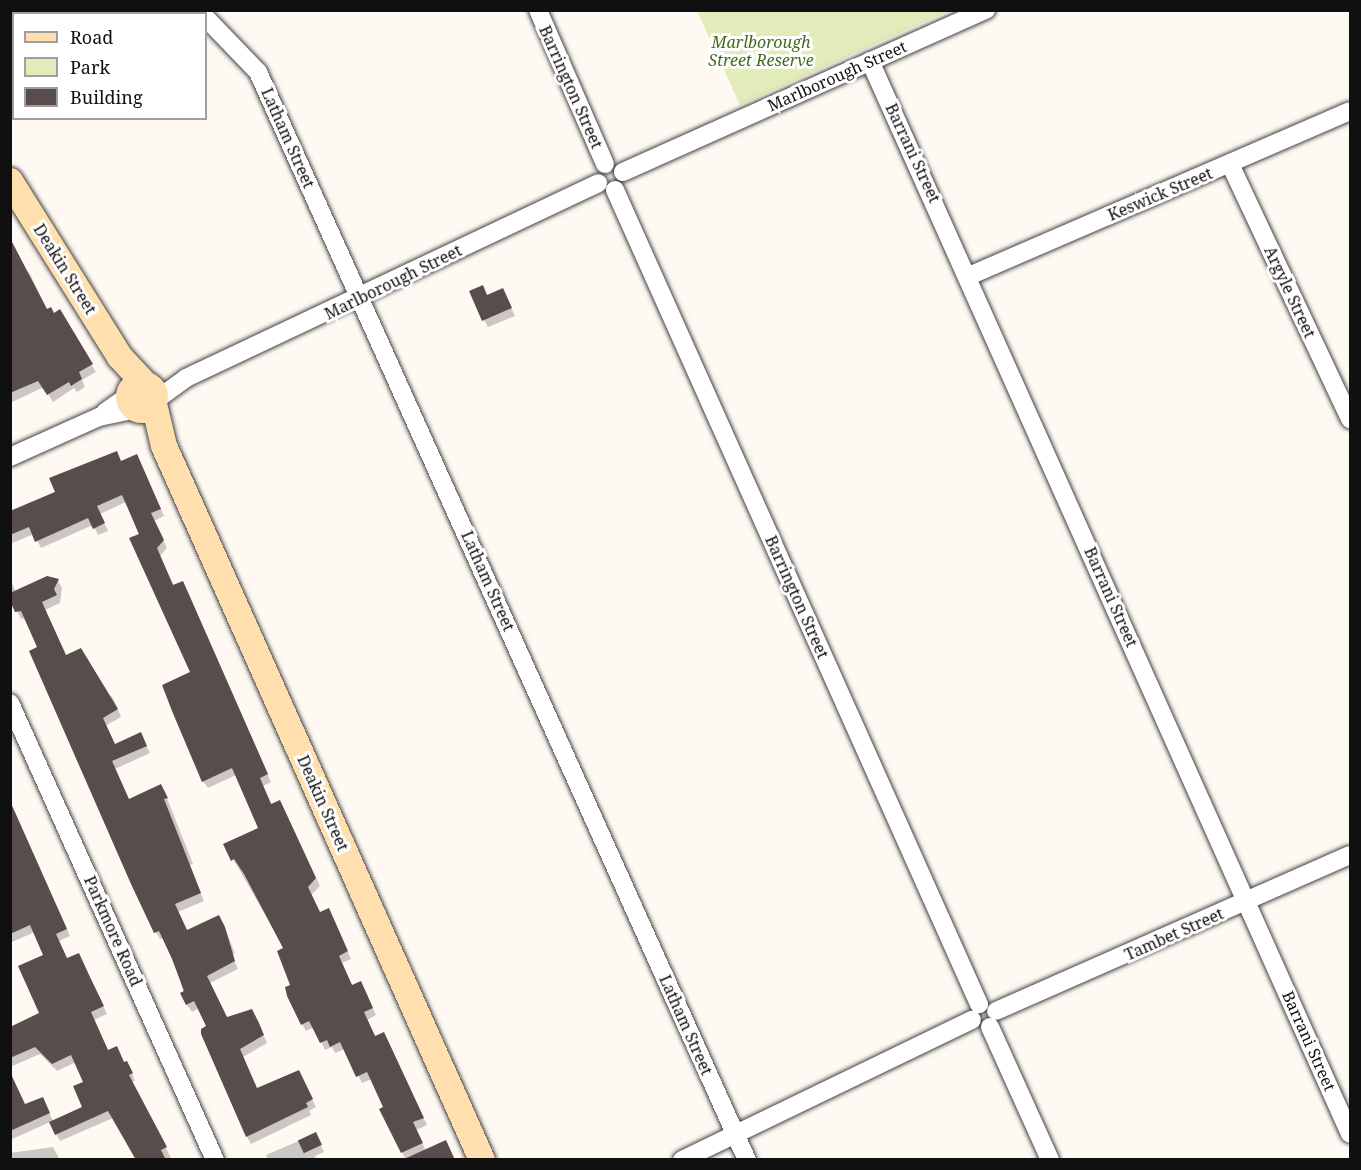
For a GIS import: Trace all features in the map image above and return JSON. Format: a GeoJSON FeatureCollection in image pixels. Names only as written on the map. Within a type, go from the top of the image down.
{"type":"FeatureCollection","features":[{"type":"Feature","properties":{"kind":"street","name":"Barrington Street"},"geometry":{"type":"LineString","coordinates":[[538,10],[605,164]]}},
{"type":"Feature","properties":{"kind":"street","name":"Marlborough Street"},"geometry":{"type":"LineString","coordinates":[[623,172],[986,10]]}},
{"type":"Feature","properties":{"kind":"street","name":"Latham Street"},"geometry":{"type":"LineString","coordinates":[[207,19],[258,72],[747,1160]]}},
{"type":"Feature","properties":{"kind":"street","name":"Barrani Street"},"geometry":{"type":"LineString","coordinates":[[870,61],[969,276],[1350,1134]]}},
{"type":"Feature","properties":{"kind":"street","name":"Keswick Street"},"geometry":{"type":"LineString","coordinates":[[969,276],[1350,111]]}},
{"type":"Feature","properties":{"kind":"street"},"geometry":{"type":"LineString","coordinates":[[605,164],[614,164],[623,172],[622,184],[607,186],[599,170],[605,164]]}},
{"type":"Feature","properties":{"kind":"street","name":"Argyle Street"},"geometry":{"type":"LineString","coordinates":[[1230,164],[1350,419]]}},
{"type":"Feature","properties":{"kind":"street","name":"Deakin Street"},"geometry":{"type":"LineString","coordinates":[[10,181],[120,357],[142,397],[482,1160]]}},
{"type":"Feature","properties":{"kind":"street","name":"Barrington Street"},"geometry":{"type":"LineString","coordinates":[[607,186],[976,1012]]}},
{"type":"Feature","properties":{"kind":"street","name":"Marlborough Street"},"geometry":{"type":"LineString","coordinates":[[10,457],[607,186]]}},
{"type":"Feature","properties":{"kind":"street","name":"Parkmore Road"},"geometry":{"type":"LineString","coordinates":[[10,703],[214,1160]]}},
{"type":"Feature","properties":{"kind":"street","name":"Tambet Street"},"geometry":{"type":"LineString","coordinates":[[993,1019],[1350,855]]}},
{"type":"Feature","properties":{"kind":"street"},"geometry":{"type":"LineString","coordinates":[[682,1160],[736,1135],[976,1012],[982,1028],[993,1019],[1050,1160]]}},
{"type":"Feature","properties":{"kind":"green space","name":"Marlborough Street Reserve"},"geometry":{"type":"Polygon","coordinates":[[[697,11],[949,11],[740,105],[697,11]]]}},
{"type":"Feature","properties":{"kind":"building"},"geometry":{"type":"Polygon","coordinates":[[[10,238],[47,309],[51,307],[54,313],[60,309],[93,364],[79,372],[82,379],[71,386],[69,382],[47,395],[38,381],[10,393],[10,238]]]}},
{"type":"Feature","properties":{"kind":"building"},"geometry":{"type":"Polygon","coordinates":[[[483,285],[487,295],[503,288],[512,308],[482,321],[469,291],[483,285]]]}},
{"type":"Feature","properties":{"kind":"building"},"geometry":{"type":"Polygon","coordinates":[[[117,451],[121,461],[137,454],[161,509],[151,513],[164,540],[157,548],[173,585],[183,581],[268,774],[260,778],[271,804],[280,800],[316,878],[308,887],[320,912],[329,908],[348,951],[339,956],[352,985],[361,981],[373,1008],[364,1012],[375,1036],[384,1032],[424,1118],[413,1122],[423,1143],[401,1153],[379,1109],[383,1107],[367,1072],[356,1077],[340,1042],[330,1047],[327,1040],[320,1043],[309,1021],[301,1025],[287,996],[285,987],[290,985],[277,951],[283,948],[244,874],[234,859],[231,861],[223,844],[258,828],[232,768],[202,782],[172,711],[162,685],[190,672],[129,538],[139,534],[122,495],[97,506],[105,523],[93,529],[88,518],[35,542],[29,527],[10,535],[10,511],[55,492],[49,478],[117,451]]]}},
{"type":"Feature","properties":{"kind":"building"},"geometry":{"type":"Polygon","coordinates":[[[47,576],[59,579],[54,589],[57,595],[42,602],[66,655],[81,648],[118,709],[103,718],[115,744],[141,732],[147,746],[112,761],[129,799],[161,784],[168,798],[164,799],[201,893],[175,904],[187,930],[219,915],[225,927],[235,961],[207,976],[227,1017],[252,1009],[259,1023],[264,1035],[240,1049],[257,1088],[299,1070],[313,1099],[306,1103],[308,1107],[246,1137],[201,1034],[201,1029],[206,1026],[194,1001],[186,1005],[180,993],[184,991],[172,959],[159,931],[154,933],[131,884],[29,651],[37,647],[21,611],[15,612],[10,601],[10,593],[47,576]]]}},
{"type":"Feature","properties":{"kind":"building"},"geometry":{"type":"Polygon","coordinates":[[[10,801],[67,929],[56,934],[67,958],[79,953],[104,1006],[91,1012],[108,1050],[117,1046],[124,1062],[127,1061],[133,1073],[129,1075],[167,1147],[161,1150],[166,1160],[136,1160],[108,1111],[55,1135],[49,1122],[82,1107],[73,1086],[83,1082],[71,1055],[52,1064],[35,1047],[10,1058],[10,1027],[39,1013],[18,966],[43,955],[30,925],[10,934],[10,801]]]}},
{"type":"Feature","properties":{"kind":"building"},"geometry":{"type":"Polygon","coordinates":[[[10,1072],[25,1104],[43,1097],[50,1113],[10,1131],[10,1072]]]}},
{"type":"Feature","properties":{"kind":"building"},"geometry":{"type":"Polygon","coordinates":[[[316,1132],[322,1145],[304,1153],[298,1140],[316,1132]]]}},
{"type":"Feature","properties":{"kind":"building"},"geometry":{"type":"Polygon","coordinates":[[[446,1140],[455,1160],[402,1160],[446,1140]]]}}]}
